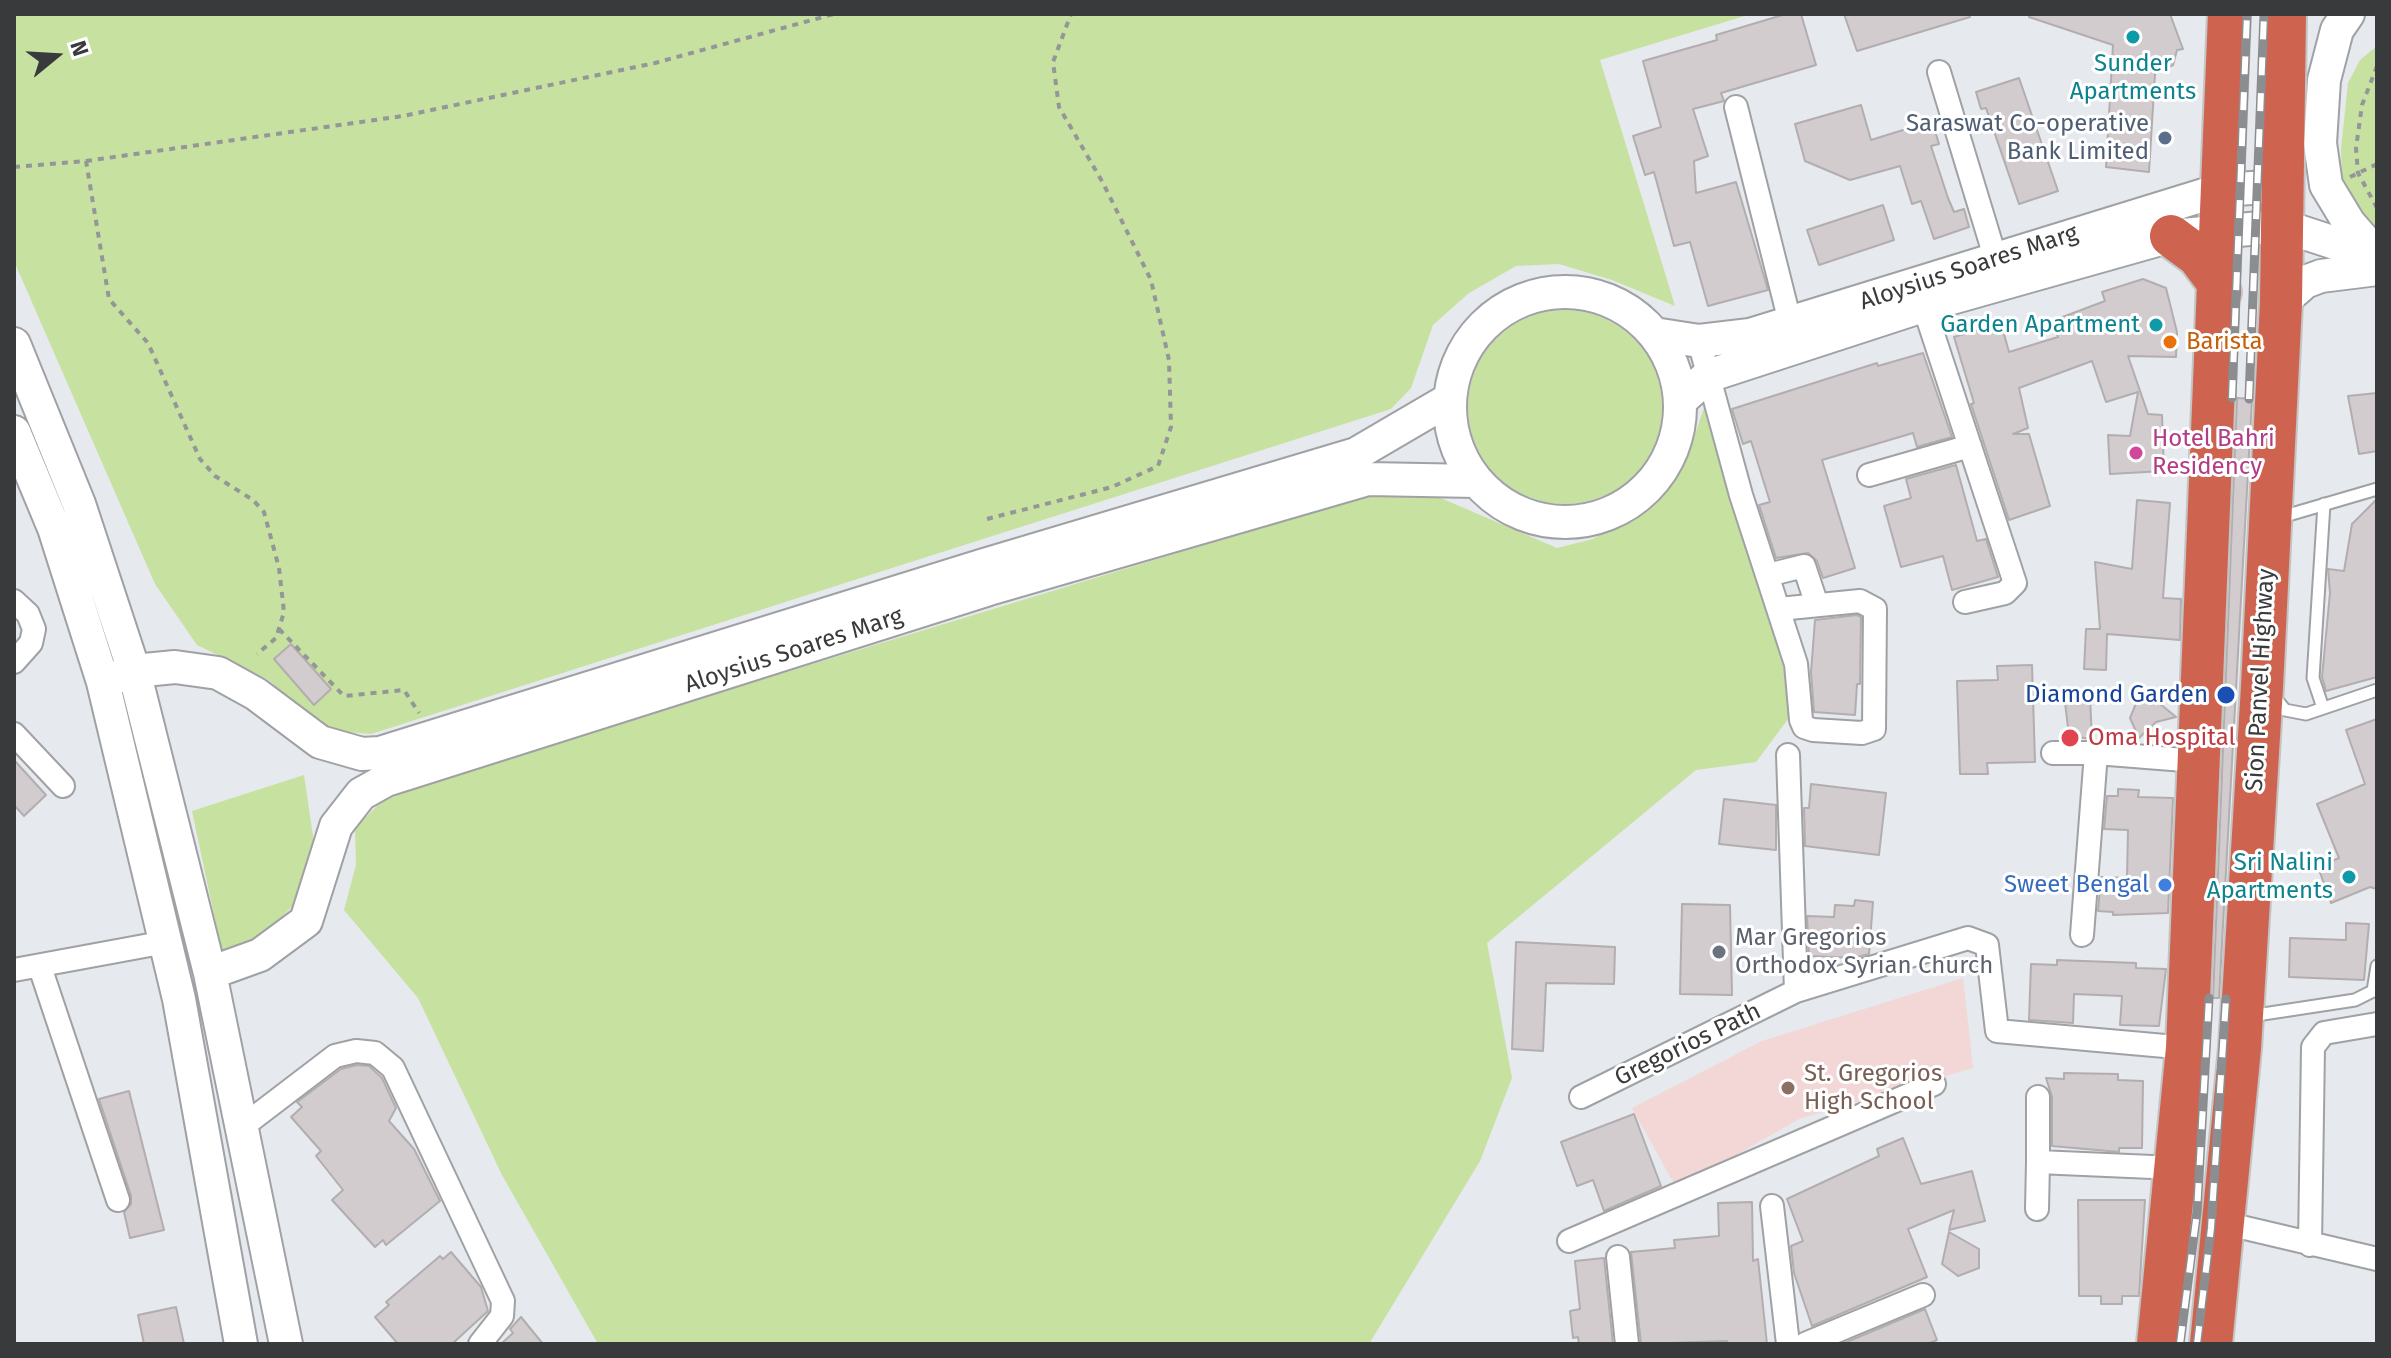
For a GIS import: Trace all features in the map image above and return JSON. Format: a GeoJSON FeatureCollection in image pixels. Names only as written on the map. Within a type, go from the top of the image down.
{"type":"FeatureCollection","features":[{"type":"Feature","properties":{"kind":"highway"},"geometry":{"type":"LineString","coordinates":[[2158,1344],[2187,1048],[2229,14]]}},
{"type":"Feature","properties":{"kind":"highway","name":"Sion Panvel Highway"},"geometry":{"type":"LineString","coordinates":[[2211,1344],[2242,1017],[2262,687],[2281,303],[2285,14]]}},
{"type":"Feature","properties":{"kind":"highway"},"geometry":{"type":"LineString","coordinates":[[2145,234],[2198,256],[2216,280],[2220,292]]}},
{"type":"Feature","properties":{"kind":"main road"},"geometry":{"type":"LineString","coordinates":[[2348,14],[2337,30],[2324,80],[2320,143],[2326,185],[2349,223],[2377,255]]}},
{"type":"Feature","properties":{"kind":"main road"},"geometry":{"type":"LineString","coordinates":[[2221,210],[2283,206],[2335,243],[2377,263]]}},
{"type":"Feature","properties":{"kind":"main road","name":"Aloysius Soares Marg"},"geometry":{"type":"LineString","coordinates":[[1680,401],[1708,376],[1794,337],[2084,245],[2145,234],[2221,210]]}},
{"type":"Feature","properties":{"kind":"main road","name":"Aloysius Soares Marg"},"geometry":{"type":"LineString","coordinates":[[2145,234],[2221,210]]}},
{"type":"Feature","properties":{"kind":"main road"},"geometry":{"type":"LineString","coordinates":[[2281,303],[2305,282],[2321,276],[2377,269]]}},
{"type":"Feature","properties":{"kind":"main road"},"geometry":{"type":"LineString","coordinates":[[1549,292],[1588,294],[1624,308],[1654,334],[1672,366],[1680,401],[1676,437],[1662,470],[1638,497],[1607,515],[1572,523],[1536,520],[1503,505],[1476,481],[1460,456],[1451,428],[1450,399],[1459,361],[1480,328],[1511,304],[1549,292]]}},
{"type":"Feature","properties":{"kind":"main road","name":"Aloysius Soares Marg"},"geometry":{"type":"LineString","coordinates":[[1654,334],[1699,341],[1750,335],[1794,337]]}},
{"type":"Feature","properties":{"kind":"main road"},"geometry":{"type":"LineString","coordinates":[[17,358],[79,504],[134,671],[207,962],[286,1344]]}},
{"type":"Feature","properties":{"kind":"main road","name":"Aloysius Soares Marg"},"geometry":{"type":"LineString","coordinates":[[168,952],[207,962],[260,955],[306,921],[336,826],[361,794],[433,751],[985,578],[1356,454],[1450,399]]}},
{"type":"Feature","properties":{"kind":"main road"},"geometry":{"type":"LineString","coordinates":[[14,432],[54,528],[103,682],[168,952],[241,1344]]}},
{"type":"Feature","properties":{"kind":"main road","name":"Aloysius Soares Marg"},"geometry":{"type":"LineString","coordinates":[[985,578],[1368,479],[1476,481]]}},
{"type":"Feature","properties":{"kind":"main road","name":"Aloysius Soares Marg"},"geometry":{"type":"LineString","coordinates":[[103,682],[134,671],[175,667],[218,673],[256,694],[320,742],[362,754],[433,751]]}},
{"type":"Feature","properties":{"kind":"street"},"geometry":{"type":"LineString","coordinates":[[1939,72],[2000,271]]}},
{"type":"Feature","properties":{"kind":"street"},"geometry":{"type":"LineString","coordinates":[[1736,107],[1794,337]]}},
{"type":"Feature","properties":{"kind":"street"},"geometry":{"type":"LineString","coordinates":[[1920,296],[2015,583],[2005,593],[1965,602]]}},
{"type":"Feature","properties":{"kind":"street"},"geometry":{"type":"LineString","coordinates":[[1699,341],[1708,376],[1768,575],[1796,664],[1804,727],[1868,733],[1874,729],[1878,613],[1870,603],[1860,601],[1779,609]]}},
{"type":"Feature","properties":{"kind":"street"},"geometry":{"type":"LineString","coordinates":[[1869,475],[1970,446]]}},
{"type":"Feature","properties":{"kind":"street"},"geometry":{"type":"LineString","coordinates":[[1768,575],[1804,566],[1817,605]]}},
{"type":"Feature","properties":{"kind":"street"},"geometry":{"type":"LineString","coordinates":[[14,601],[28,614],[34,629],[31,643],[14,662]]}},
{"type":"Feature","properties":{"kind":"street"},"geometry":{"type":"LineString","coordinates":[[14,734],[63,786]]}},
{"type":"Feature","properties":{"kind":"street"},"geometry":{"type":"LineString","coordinates":[[2053,753],[2197,761]]}},
{"type":"Feature","properties":{"kind":"street"},"geometry":{"type":"LineString","coordinates":[[2082,935],[2096,753]]}},
{"type":"Feature","properties":{"kind":"street"},"geometry":{"type":"LineString","coordinates":[[1788,755],[1796,991]]}},
{"type":"Feature","properties":{"kind":"street","name":"Gregorios Path"},"geometry":{"type":"LineString","coordinates":[[1581,1097],[1796,991],[1968,938],[1987,945],[1997,1031],[2187,1048]]}},
{"type":"Feature","properties":{"kind":"street"},"geometry":{"type":"LineString","coordinates":[[14,970],[168,952]]}},
{"type":"Feature","properties":{"kind":"street"},"geometry":{"type":"LineString","coordinates":[[40,967],[118,1200]]}},
{"type":"Feature","properties":{"kind":"street"},"geometry":{"type":"LineString","coordinates":[[2310,1245],[2313,1047],[2324,1033],[2377,1024]]}},
{"type":"Feature","properties":{"kind":"street"},"geometry":{"type":"LineString","coordinates":[[242,1127],[335,1056],[356,1051],[375,1053],[393,1068],[503,1301],[502,1316],[480,1344]]}},
{"type":"Feature","properties":{"kind":"street"},"geometry":{"type":"LineString","coordinates":[[1569,1241],[1934,1084]]}},
{"type":"Feature","properties":{"kind":"street"},"geometry":{"type":"LineString","coordinates":[[2037,1209],[2038,1097]]}},
{"type":"Feature","properties":{"kind":"street"},"geometry":{"type":"LineString","coordinates":[[2038,1162],[2175,1168]]}},
{"type":"Feature","properties":{"kind":"street"},"geometry":{"type":"LineString","coordinates":[[1772,1206],[1788,1344]]}},
{"type":"Feature","properties":{"kind":"street"},"geometry":{"type":"LineString","coordinates":[[2224,1223],[2377,1259]]}},
{"type":"Feature","properties":{"kind":"street"},"geometry":{"type":"LineString","coordinates":[[1618,1257],[1627,1344]]}},
{"type":"Feature","properties":{"kind":"street"},"geometry":{"type":"LineString","coordinates":[[1805,1344],[1923,1295]]}},
{"type":"Feature","properties":{"kind":"lane"},"geometry":{"type":"LineString","coordinates":[[2269,520],[2377,489]]}},
{"type":"Feature","properties":{"kind":"lane"},"geometry":{"type":"LineString","coordinates":[[2323,708],[2313,678],[2324,504]]}},
{"type":"Feature","properties":{"kind":"lane"},"geometry":{"type":"LineString","coordinates":[[2262,687],[2285,710],[2294,714],[2377,690]]}},
{"type":"Feature","properties":{"kind":"lane"},"geometry":{"type":"LineString","coordinates":[[2242,1017],[2355,1000],[2373,991],[2377,966]]}},
{"type":"Feature","properties":{"kind":"path"},"geometry":{"type":"LineString","coordinates":[[14,167],[86,161],[403,116],[655,63],[834,14]]}},
{"type":"Feature","properties":{"kind":"path"},"geometry":{"type":"LineString","coordinates":[[987,519],[1112,487],[1158,466],[1171,427],[1169,360],[1151,280],[1103,183],[1059,107],[1053,62],[1071,14]]}},
{"type":"Feature","properties":{"kind":"path"},"geometry":{"type":"LineString","coordinates":[[2377,66],[2362,105],[2356,148],[2358,173],[2377,208]]}},
{"type":"Feature","properties":{"kind":"path"},"geometry":{"type":"LineString","coordinates":[[86,161],[109,299],[148,343],[200,459],[215,476],[253,500],[264,512],[279,568],[284,612],[276,638],[257,654]]}},
{"type":"Feature","properties":{"kind":"path"},"geometry":{"type":"LineString","coordinates":[[2342,181],[2377,164]]}},
{"type":"Feature","properties":{"kind":"path"},"geometry":{"type":"LineString","coordinates":[[279,629],[344,696],[404,690],[433,751]]}},
{"type":"Feature","properties":{"kind":"shaded area","name":"St. Gregorios High School"},"geometry":{"type":"Polygon","coordinates":[[[1963,978],[1973,1068],[1799,1119],[1677,1189],[1632,1108],[1762,1041],[1963,978]]]}},
{"type":"Feature","properties":{"kind":"green space"},"geometry":{"type":"Polygon","coordinates":[[[14,14],[1751,14],[1600,60],[1675,306],[1612,280],[1559,264],[1516,266],[1469,293],[1433,325],[1411,388],[1391,409],[371,734],[322,730],[269,680],[197,645],[155,584],[14,261],[14,14]]]}},
{"type":"Feature","properties":{"kind":"green space"},"geometry":{"type":"Polygon","coordinates":[[[2377,46],[2377,234],[2361,222],[2342,181],[2341,149],[2348,83],[2360,60],[2377,46]]]}},
{"type":"Feature","properties":{"kind":"green space"},"geometry":{"type":"Polygon","coordinates":[[[1565,310],[1602,317],[1634,338],[1655,370],[1662,407],[1655,444],[1634,476],[1602,497],[1565,504],[1528,497],[1496,476],[1475,444],[1468,407],[1475,370],[1496,338],[1528,317],[1565,310]]]}},
{"type":"Feature","properties":{"kind":"green space"},"geometry":{"type":"Polygon","coordinates":[[[1705,405],[1781,653],[1791,715],[1756,762],[1696,770],[1487,943],[1512,1078],[1480,1161],[1369,1344],[598,1344],[502,1175],[418,998],[344,910],[356,865],[355,828],[378,805],[412,786],[1371,494],[1436,496],[1557,548],[1593,539],[1661,496],[1691,446],[1705,405]]]}},
{"type":"Feature","properties":{"kind":"green space"},"geometry":{"type":"Polygon","coordinates":[[[304,775],[314,843],[294,905],[251,946],[223,957],[192,811],[304,775]]]}},
{"type":"Feature","properties":{"kind":"building"},"geometry":{"type":"Polygon","coordinates":[[[1786,14],[1801,14],[1816,65],[1721,93],[1724,101],[1693,109],[1708,156],[1694,161],[1696,193],[1736,182],[1768,290],[1708,306],[1690,242],[1674,246],[1654,172],[1645,175],[1633,136],[1661,127],[1643,61],[1717,40],[1716,35],[1786,14]]]}},
{"type":"Feature","properties":{"kind":"building"},"geometry":{"type":"Polygon","coordinates":[[[1844,14],[1969,14],[1970,17],[1857,51],[1844,14]]]}},
{"type":"Feature","properties":{"kind":"building"},"geometry":{"type":"Polygon","coordinates":[[[2029,14],[2170,14],[2183,49],[2177,50],[2173,65],[2155,74],[2149,172],[2106,167],[2113,45],[2029,17],[2029,14]]]}},
{"type":"Feature","properties":{"kind":"building"},"geometry":{"type":"Polygon","coordinates":[[[2019,78],[2058,191],[2019,204],[1986,108],[1981,109],[1976,92],[2019,78]]]}},
{"type":"Feature","properties":{"kind":"building"},"geometry":{"type":"Polygon","coordinates":[[[1861,105],[1871,140],[1932,121],[1939,144],[1931,146],[1948,198],[1954,212],[1964,209],[1969,227],[1934,239],[1921,201],[1912,204],[1900,166],[1850,180],[1805,161],[1795,124],[1861,105]]]}},
{"type":"Feature","properties":{"kind":"building"},"geometry":{"type":"Polygon","coordinates":[[[1883,205],[1894,240],[1819,265],[1807,230],[1883,205]]]}},
{"type":"Feature","properties":{"kind":"building"},"geometry":{"type":"Polygon","coordinates":[[[2143,279],[2166,288],[2177,332],[2176,357],[2128,356],[2148,414],[2162,415],[2164,471],[2110,474],[2108,435],[2130,436],[2138,392],[2106,402],[2092,361],[2019,388],[2028,428],[2013,434],[2029,434],[2050,506],[2009,520],[1971,404],[1974,403],[1954,337],[2001,323],[2009,352],[2058,337],[2052,321],[2105,301],[2102,292],[2143,279]]]}},
{"type":"Feature","properties":{"kind":"building"},"geometry":{"type":"Polygon","coordinates":[[[1923,353],[1952,437],[1917,447],[1913,433],[1822,460],[1855,568],[1823,578],[1817,561],[1808,553],[1776,558],[1759,505],[1770,502],[1751,441],[1743,444],[1732,409],[1877,363],[1878,366],[1923,353]]]}},
{"type":"Feature","properties":{"kind":"building"},"geometry":{"type":"Polygon","coordinates":[[[2377,393],[2377,451],[2359,454],[2348,396],[2377,393]]]}},
{"type":"Feature","properties":{"kind":"building"},"geometry":{"type":"Polygon","coordinates":[[[2237,398],[2252,399],[2219,998],[2213,998],[2237,398]]]}},
{"type":"Feature","properties":{"kind":"building"},"geometry":{"type":"Polygon","coordinates":[[[1956,465],[1977,541],[1986,539],[1998,577],[1952,590],[1943,556],[1901,567],[1884,506],[1911,498],[1906,479],[1956,465]]]}},
{"type":"Feature","properties":{"kind":"building"},"geometry":{"type":"Polygon","coordinates":[[[2377,499],[2377,677],[2326,691],[2322,677],[2330,593],[2328,569],[2344,571],[2352,524],[2377,499]]]}},
{"type":"Feature","properties":{"kind":"building"},"geometry":{"type":"Polygon","coordinates":[[[2137,500],[2170,503],[2163,598],[2181,599],[2180,640],[2107,634],[2106,670],[2084,669],[2086,629],[2100,629],[2095,562],[2132,569],[2137,500]]]}},
{"type":"Feature","properties":{"kind":"building"},"geometry":{"type":"Polygon","coordinates":[[[1861,617],[1860,684],[1857,684],[1855,715],[1814,712],[1811,672],[1815,620],[1861,617]]]}},
{"type":"Feature","properties":{"kind":"building"},"geometry":{"type":"Polygon","coordinates":[[[291,644],[331,689],[314,705],[274,659],[291,644]]]}},
{"type":"Feature","properties":{"kind":"building"},"geometry":{"type":"Polygon","coordinates":[[[2032,665],[2035,762],[1987,763],[1988,774],[1960,774],[1957,681],[1998,680],[1997,666],[2032,665]]]}},
{"type":"Feature","properties":{"kind":"building"},"geometry":{"type":"Polygon","coordinates":[[[2142,689],[2176,717],[2156,722],[2139,738],[2130,718],[2142,689]]]}},
{"type":"Feature","properties":{"kind":"building"},"geometry":{"type":"Polygon","coordinates":[[[2064,694],[2090,698],[2092,739],[2069,736],[2064,694]]]}},
{"type":"Feature","properties":{"kind":"building"},"geometry":{"type":"Polygon","coordinates":[[[2377,719],[2377,889],[2370,887],[2331,903],[2318,867],[2339,858],[2317,804],[2365,784],[2346,730],[2377,719]]]}},
{"type":"Feature","properties":{"kind":"building"},"geometry":{"type":"Polygon","coordinates":[[[14,760],[46,795],[24,816],[14,805],[14,760]]]}},
{"type":"Feature","properties":{"kind":"building"},"geometry":{"type":"Polygon","coordinates":[[[1811,784],[1886,793],[1879,855],[1805,846],[1804,808],[1809,808],[1811,784]]]}},
{"type":"Feature","properties":{"kind":"building"},"geometry":{"type":"Polygon","coordinates":[[[2118,789],[2139,790],[2138,797],[2173,798],[2168,913],[2113,915],[2113,912],[2098,911],[2101,877],[2127,878],[2128,830],[2104,829],[2107,796],[2118,796],[2118,789]]]}},
{"type":"Feature","properties":{"kind":"building"},"geometry":{"type":"Polygon","coordinates":[[[1724,799],[1776,805],[1776,850],[1719,844],[1724,799]]]}},
{"type":"Feature","properties":{"kind":"building"},"geometry":{"type":"Polygon","coordinates":[[[1855,900],[1873,902],[1869,954],[1854,958],[1809,956],[1807,916],[1834,917],[1835,905],[1854,906],[1855,900]]]}},
{"type":"Feature","properties":{"kind":"building"},"geometry":{"type":"Polygon","coordinates":[[[1682,904],[1730,905],[1732,995],[1680,994],[1682,904]]]}},
{"type":"Feature","properties":{"kind":"building"},"geometry":{"type":"Polygon","coordinates":[[[2346,923],[2369,924],[2364,980],[2289,977],[2290,938],[2346,940],[2346,923]]]}},
{"type":"Feature","properties":{"kind":"building"},"geometry":{"type":"Polygon","coordinates":[[[1516,942],[1615,947],[1614,984],[1546,983],[1543,1051],[1512,1049],[1516,942]]]}},
{"type":"Feature","properties":{"kind":"building"},"geometry":{"type":"Polygon","coordinates":[[[2057,960],[2136,963],[2136,968],[2166,969],[2159,1026],[2120,1025],[2122,996],[2074,994],[2073,1023],[2029,1020],[2031,964],[2057,965],[2057,960]]]}},
{"type":"Feature","properties":{"kind":"building"},"geometry":{"type":"Polygon","coordinates":[[[369,1066],[382,1078],[396,1108],[389,1121],[414,1149],[440,1201],[386,1245],[383,1240],[375,1247],[332,1200],[343,1190],[316,1156],[321,1151],[291,1117],[302,1107],[297,1102],[341,1069],[369,1066]]]}},
{"type":"Feature","properties":{"kind":"building"},"geometry":{"type":"Polygon","coordinates":[[[2064,1073],[2118,1074],[2118,1080],[2143,1081],[2142,1148],[2119,1148],[2119,1152],[2052,1146],[2052,1097],[2046,1078],[2064,1079],[2064,1073]]]}},
{"type":"Feature","properties":{"kind":"building"},"geometry":{"type":"Polygon","coordinates":[[[129,1091],[164,1230],[130,1238],[124,1212],[131,1204],[131,1196],[99,1099],[129,1091]]]}},
{"type":"Feature","properties":{"kind":"building"},"geometry":{"type":"Polygon","coordinates":[[[1634,1114],[1661,1186],[1604,1211],[1593,1180],[1577,1186],[1561,1142],[1634,1114]]]}},
{"type":"Feature","properties":{"kind":"building"},"geometry":{"type":"Polygon","coordinates":[[[1903,1138],[1921,1184],[1972,1171],[1985,1221],[1949,1230],[1954,1210],[1908,1229],[1927,1277],[1812,1326],[1794,1273],[1791,1246],[1803,1241],[1787,1199],[1879,1156],[1877,1149],[1903,1138]]]}},
{"type":"Feature","properties":{"kind":"building"},"geometry":{"type":"Polygon","coordinates":[[[2078,1200],[2145,1200],[2139,1296],[2122,1296],[2122,1304],[2101,1304],[2101,1296],[2079,1296],[2078,1200]]]}},
{"type":"Feature","properties":{"kind":"building"},"geometry":{"type":"Polygon","coordinates":[[[1752,1202],[1753,1261],[1758,1259],[1767,1344],[1728,1344],[1727,1341],[1641,1344],[1631,1252],[1675,1248],[1674,1240],[1719,1236],[1718,1203],[1752,1202]]]}},
{"type":"Feature","properties":{"kind":"building"},"geometry":{"type":"Polygon","coordinates":[[[1949,1232],[1979,1249],[1979,1268],[1958,1276],[1942,1264],[1949,1232]]]}},
{"type":"Feature","properties":{"kind":"building"},"geometry":{"type":"Polygon","coordinates":[[[451,1252],[481,1287],[488,1311],[452,1344],[398,1344],[375,1317],[389,1305],[386,1302],[440,1256],[443,1259],[451,1252]]]}},
{"type":"Feature","properties":{"kind":"building"},"geometry":{"type":"Polygon","coordinates":[[[1604,1258],[1613,1344],[1579,1344],[1578,1337],[1573,1338],[1570,1311],[1580,1309],[1575,1261],[1604,1258]]]}},
{"type":"Feature","properties":{"kind":"building"},"geometry":{"type":"Polygon","coordinates":[[[176,1307],[184,1344],[144,1344],[138,1315],[176,1307]]]}},
{"type":"Feature","properties":{"kind":"building"},"geometry":{"type":"Polygon","coordinates":[[[1925,1309],[1937,1340],[1927,1344],[1842,1344],[1925,1309]]]}},
{"type":"Feature","properties":{"kind":"building"},"geometry":{"type":"Polygon","coordinates":[[[521,1317],[543,1344],[501,1344],[513,1333],[510,1329],[521,1317]]]}},
{"type":"Feature","properties":{"kind":"railway"},"geometry":{"type":"LineString","coordinates":[[2232,398],[2247,14]]}},
{"type":"Feature","properties":{"kind":"railway"},"geometry":{"type":"LineString","coordinates":[[2249,399],[2264,14]]}},
{"type":"Feature","properties":{"kind":"railway"},"geometry":{"type":"LineString","coordinates":[[2180,1344],[2197,1212],[2209,998]]}},
{"type":"Feature","properties":{"kind":"railway"},"geometry":{"type":"LineString","coordinates":[[2197,1344],[2211,1228],[2226,999]]}},
{"type":"Feature","properties":{"kind":"place","name":"Sunder Apartments"},"geometry":{"type":"Point","coordinates":[2133,37]}},
{"type":"Feature","properties":{"kind":"place","name":"Saraswat Co-operative Bank Limited"},"geometry":{"type":"Point","coordinates":[2165,138]}},
{"type":"Feature","properties":{"kind":"place","name":"Garden Apartment"},"geometry":{"type":"Point","coordinates":[2156,325]}},
{"type":"Feature","properties":{"kind":"place","name":"Barista"},"geometry":{"type":"Point","coordinates":[2170,342]}},
{"type":"Feature","properties":{"kind":"place","name":"Hotel Bahri Residency"},"geometry":{"type":"Point","coordinates":[2136,453]}},
{"type":"Feature","properties":{"kind":"place","name":"Diamond Garden"},"geometry":{"type":"Point","coordinates":[2226,695]}},
{"type":"Feature","properties":{"kind":"place","name":"Oma Hospital"},"geometry":{"type":"Point","coordinates":[2070,738]}},
{"type":"Feature","properties":{"kind":"place","name":"Sri Nalini Apartments"},"geometry":{"type":"Point","coordinates":[2349,877]}},
{"type":"Feature","properties":{"kind":"place","name":"Sweet Bengal"},"geometry":{"type":"Point","coordinates":[2165,885]}},
{"type":"Feature","properties":{"kind":"place","name":"Mar Gregorios Orthodox Syrian Church"},"geometry":{"type":"Point","coordinates":[1719,952]}},
{"type":"Feature","properties":{"kind":"place","name":"St. Gregorios High School"},"geometry":{"type":"Point","coordinates":[1788,1088]}}]}
